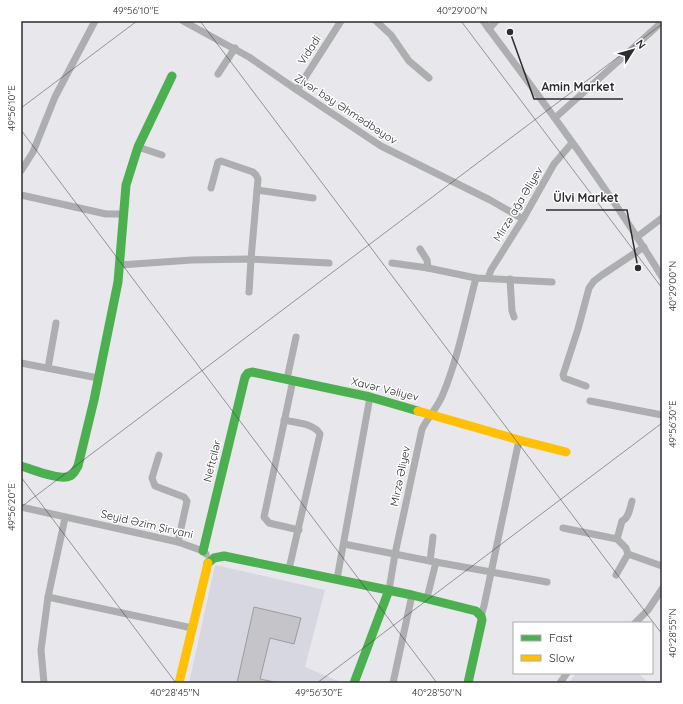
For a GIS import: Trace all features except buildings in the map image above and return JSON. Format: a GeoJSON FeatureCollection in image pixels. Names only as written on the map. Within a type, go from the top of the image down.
{"type":"FeatureCollection","features":[{"type":"Feature","properties":{"kind":"street"},"geometry":{"type":"LineString","coordinates":[[21,171],[33,152],[55,97],[95,21]]}},
{"type":"Feature","properties":{"kind":"street","name":"Zivər bəy Əhmədbəyov"},"geometry":{"type":"LineString","coordinates":[[183,21],[196,24],[235,48],[381,146],[490,200],[523,219]]}},
{"type":"Feature","properties":{"kind":"street","name":"Vidadi"},"geometry":{"type":"LineString","coordinates":[[297,90],[341,21]]}},
{"type":"Feature","properties":{"kind":"street"},"geometry":{"type":"LineString","coordinates":[[376,21],[391,35],[409,61],[429,78]]}},
{"type":"Feature","properties":{"kind":"street"},"geometry":{"type":"LineString","coordinates":[[483,21],[555,118],[644,247],[662,277]]}},
{"type":"Feature","properties":{"kind":"street"},"geometry":{"type":"LineString","coordinates":[[489,29],[496,21]]}},
{"type":"Feature","properties":{"kind":"street"},"geometry":{"type":"LineString","coordinates":[[555,118],[662,22]]}},
{"type":"Feature","properties":{"kind":"street"},"geometry":{"type":"LineString","coordinates":[[218,74],[235,48]]}},
{"type":"Feature","properties":{"kind":"street"},"geometry":{"type":"LineString","coordinates":[[21,466],[63,477],[74,474],[78,466],[94,400],[116,294],[120,265],[126,185],[138,148],[172,76]]}},
{"type":"Feature","properties":{"kind":"street","name":"Mirzə ağa Əliyev"},"geometry":{"type":"LineString","coordinates":[[488,278],[490,270],[523,219],[554,164],[572,144]]}},
{"type":"Feature","properties":{"kind":"street"},"geometry":{"type":"LineString","coordinates":[[138,148],[162,155]]}},
{"type":"Feature","properties":{"kind":"street"},"geometry":{"type":"LineString","coordinates":[[211,188],[216,166],[218,162],[222,161],[253,172],[258,179],[251,259],[250,292]]}},
{"type":"Feature","properties":{"kind":"street"},"geometry":{"type":"LineString","coordinates":[[257,190],[313,198]]}},
{"type":"Feature","properties":{"kind":"street"},"geometry":{"type":"LineString","coordinates":[[21,195],[106,214],[123,214]]}},
{"type":"Feature","properties":{"kind":"street"},"geometry":{"type":"LineString","coordinates":[[637,237],[662,218]]}},
{"type":"Feature","properties":{"kind":"street"},"geometry":{"type":"LineString","coordinates":[[586,386],[564,378],[563,375],[578,329],[589,288],[594,280],[644,247]]}},
{"type":"Feature","properties":{"kind":"street"},"geometry":{"type":"LineString","coordinates":[[420,249],[427,260],[428,268]]}},
{"type":"Feature","properties":{"kind":"street"},"geometry":{"type":"LineString","coordinates":[[120,265],[192,260],[251,259],[329,263]]}},
{"type":"Feature","properties":{"kind":"street"},"geometry":{"type":"LineString","coordinates":[[392,263],[428,268],[476,278],[552,282]]}},
{"type":"Feature","properties":{"kind":"street","name":"Mirzə Əliyev"},"geometry":{"type":"LineString","coordinates":[[354,683],[389,590],[395,554],[422,429],[442,396],[446,386],[476,278]]}},
{"type":"Feature","properties":{"kind":"street"},"geometry":{"type":"LineString","coordinates":[[510,279],[512,311],[514,317]]}},
{"type":"Feature","properties":{"kind":"street"},"geometry":{"type":"LineString","coordinates":[[48,368],[56,323]]}},
{"type":"Feature","properties":{"kind":"street"},"geometry":{"type":"LineString","coordinates":[[296,337],[284,420],[264,517],[269,523],[298,530]]}},
{"type":"Feature","properties":{"kind":"street"},"geometry":{"type":"LineString","coordinates":[[21,363],[98,378]]}},
{"type":"Feature","properties":{"kind":"street","name":"Xavər Vəliyev"},"geometry":{"type":"LineString","coordinates":[[245,377],[248,373],[252,372],[370,397],[566,452]]}},
{"type":"Feature","properties":{"kind":"street","name":"Neftçilər"},"geometry":{"type":"LineString","coordinates":[[203,551],[245,377]]}},
{"type":"Feature","properties":{"kind":"street"},"geometry":{"type":"LineString","coordinates":[[337,579],[351,495],[370,397]]}},
{"type":"Feature","properties":{"kind":"street"},"geometry":{"type":"LineString","coordinates":[[590,401],[662,415]]}},
{"type":"Feature","properties":{"kind":"street"},"geometry":{"type":"LineString","coordinates":[[284,420],[314,427],[320,434],[289,569]]}},
{"type":"Feature","properties":{"kind":"street"},"geometry":{"type":"LineString","coordinates":[[468,683],[482,626],[481,616],[519,440]]}},
{"type":"Feature","properties":{"kind":"street"},"geometry":{"type":"LineString","coordinates":[[159,455],[152,478],[155,486],[184,497],[187,501],[178,542]]}},
{"type":"Feature","properties":{"kind":"street"},"geometry":{"type":"LineString","coordinates":[[617,539],[620,525],[628,516],[632,501]]}},
{"type":"Feature","properties":{"kind":"street","name":"Seyid Əzim Şirvani"},"geometry":{"type":"LineString","coordinates":[[21,507],[178,542],[203,551],[211,558]]}},
{"type":"Feature","properties":{"kind":"street"},"geometry":{"type":"LineString","coordinates":[[44,683],[41,650],[48,597],[65,518]]}},
{"type":"Feature","properties":{"kind":"street"},"geometry":{"type":"LineString","coordinates":[[563,528],[617,539],[626,548],[628,554],[616,575]]}},
{"type":"Feature","properties":{"kind":"street"},"geometry":{"type":"LineString","coordinates":[[427,598],[433,562],[433,537]]}},
{"type":"Feature","properties":{"kind":"street"},"geometry":{"type":"LineString","coordinates":[[344,544],[491,573],[547,582]]}},
{"type":"Feature","properties":{"kind":"street"},"geometry":{"type":"LineString","coordinates":[[628,554],[662,566]]}},
{"type":"Feature","properties":{"kind":"street"},"geometry":{"type":"LineString","coordinates":[[179,683],[207,565],[211,558],[217,556],[224,556],[289,569],[427,598],[476,611],[481,616]]}},
{"type":"Feature","properties":{"kind":"street"},"geometry":{"type":"LineString","coordinates":[[636,622],[651,606],[662,589]]}},
{"type":"Feature","properties":{"kind":"street"},"geometry":{"type":"LineString","coordinates":[[393,683],[412,595]]}},
{"type":"Feature","properties":{"kind":"street"},"geometry":{"type":"LineString","coordinates":[[48,597],[192,628]]}},
{"type":"Feature","properties":{"kind":"street"},"geometry":{"type":"LineString","coordinates":[[560,683],[566,674]]}},
{"type":"Feature","properties":{"kind":"shaded area"},"geometry":{"type":"Polygon","coordinates":[[[215,565],[325,590],[305,667],[343,683],[189,683],[215,565]]]}},
{"type":"Feature","properties":{"kind":"shaded area"},"geometry":{"type":"Polygon","coordinates":[[[575,674],[639,674],[649,683],[569,683],[575,674]]]}},
{"type":"Feature","properties":{"kind":"traffic: fast"},"geometry":{"type":"LineString","coordinates":[[21,466],[60,477],[70,476],[78,466],[94,400],[118,282],[126,185],[138,147],[172,76]]}},
{"type":"Feature","properties":{"kind":"traffic: fast"},"geometry":{"type":"LineString","coordinates":[[203,551],[245,377],[248,373],[252,372],[370,397],[418,411]]}},
{"type":"Feature","properties":{"kind":"traffic: fast"},"geometry":{"type":"LineString","coordinates":[[208,563],[214,558],[224,556],[412,595],[476,611],[481,616],[482,620],[468,683]]}},
{"type":"Feature","properties":{"kind":"traffic: fast"},"geometry":{"type":"LineString","coordinates":[[354,683],[389,590]]}},
{"type":"Feature","properties":{"kind":"traffic: slow"},"geometry":{"type":"LineString","coordinates":[[418,411],[566,452]]}},
{"type":"Feature","properties":{"kind":"traffic: slow"},"geometry":{"type":"LineString","coordinates":[[179,683],[208,563]]}},
{"type":"Feature","properties":{"kind":"place","name":"Amin Market"},"geometry":{"type":"Point","coordinates":[510,32]}},
{"type":"Feature","properties":{"kind":"place","name":"Ülvi Market"},"geometry":{"type":"Point","coordinates":[638,268]}}]}
